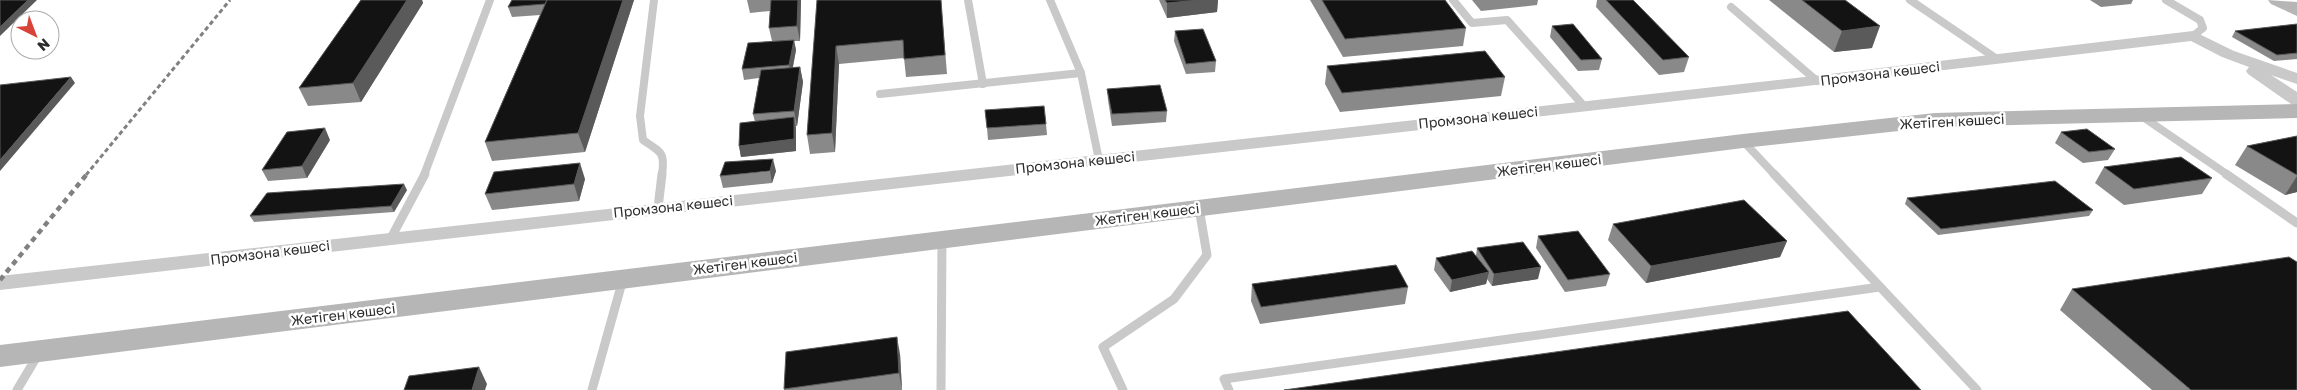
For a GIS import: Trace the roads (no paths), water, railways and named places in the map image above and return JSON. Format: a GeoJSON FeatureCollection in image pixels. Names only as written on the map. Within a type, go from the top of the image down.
{"type":"FeatureCollection","features":[{"type":"Feature","properties":{"kind":"street"},"geometry":{"type":"LineString","coordinates":[[2278,0],[2297,10]]}},
{"type":"Feature","properties":{"kind":"street","name":"Промзона көшесі"},"geometry":{"type":"LineString","coordinates":[[0,283],[1583,105],[1817,81],[2193,36]]}},
{"type":"Feature","properties":{"kind":"street"},"geometry":{"type":"LineString","coordinates":[[2193,36],[2228,54],[2297,100]]}},
{"type":"Feature","properties":{"kind":"street"},"geometry":{"type":"LineString","coordinates":[[2228,54],[2297,79]]}},
{"type":"Feature","properties":{"kind":"street","name":"Жетіген көшесі"},"geometry":{"type":"LineString","coordinates":[[0,356],[1743,141],[1935,120],[2138,113],[2297,111]]}},
{"type":"Feature","properties":{"kind":"lane"},"geometry":{"type":"LineString","coordinates":[[391,238],[422,181],[490,0]]}},
{"type":"Feature","properties":{"kind":"lane"},"geometry":{"type":"LineString","coordinates":[[654,0],[640,116],[643,140],[662,153],[664,157],[658,208]]}},
{"type":"Feature","properties":{"kind":"lane"},"geometry":{"type":"LineString","coordinates":[[968,0],[983,84]]}},
{"type":"Feature","properties":{"kind":"lane"},"geometry":{"type":"LineString","coordinates":[[1050,0],[1081,73],[1099,160]]}},
{"type":"Feature","properties":{"kind":"lane"},"geometry":{"type":"LineString","coordinates":[[1454,0],[1472,22],[1507,20],[1583,105]]}},
{"type":"Feature","properties":{"kind":"lane"},"geometry":{"type":"LineString","coordinates":[[1910,0],[1997,59]]}},
{"type":"Feature","properties":{"kind":"lane"},"geometry":{"type":"LineString","coordinates":[[2166,0],[2200,20],[2204,28],[2193,36]]}},
{"type":"Feature","properties":{"kind":"lane"},"geometry":{"type":"LineString","coordinates":[[1731,7],[1817,81]]}},
{"type":"Feature","properties":{"kind":"lane"},"geometry":{"type":"LineString","coordinates":[[880,94],[1081,73]]}},
{"type":"Feature","properties":{"kind":"lane"},"geometry":{"type":"LineString","coordinates":[[2138,113],[2297,222]]}},
{"type":"Feature","properties":{"kind":"lane"},"geometry":{"type":"LineString","coordinates":[[1743,141],[1977,390]]}},
{"type":"Feature","properties":{"kind":"lane"},"geometry":{"type":"LineString","coordinates":[[1123,390],[1103,347],[1174,299],[1207,255],[1199,208]]}},
{"type":"Feature","properties":{"kind":"lane"},"geometry":{"type":"LineString","coordinates":[[941,390],[942,239]]}},
{"type":"Feature","properties":{"kind":"lane"},"geometry":{"type":"LineString","coordinates":[[592,390],[623,279]]}},
{"type":"Feature","properties":{"kind":"lane"},"geometry":{"type":"LineString","coordinates":[[1229,390],[1224,379],[1880,287]]}},
{"type":"Feature","properties":{"kind":"lane"},"geometry":{"type":"LineString","coordinates":[[17,390],[41,351]]}},
{"type":"Feature","properties":{"kind":"railway"},"geometry":{"type":"LineString","coordinates":[[86,175],[230,0]]}},
{"type":"Feature","properties":{"kind":"railway"},"geometry":{"type":"LineString","coordinates":[[0,280],[87,174]]}}]}
